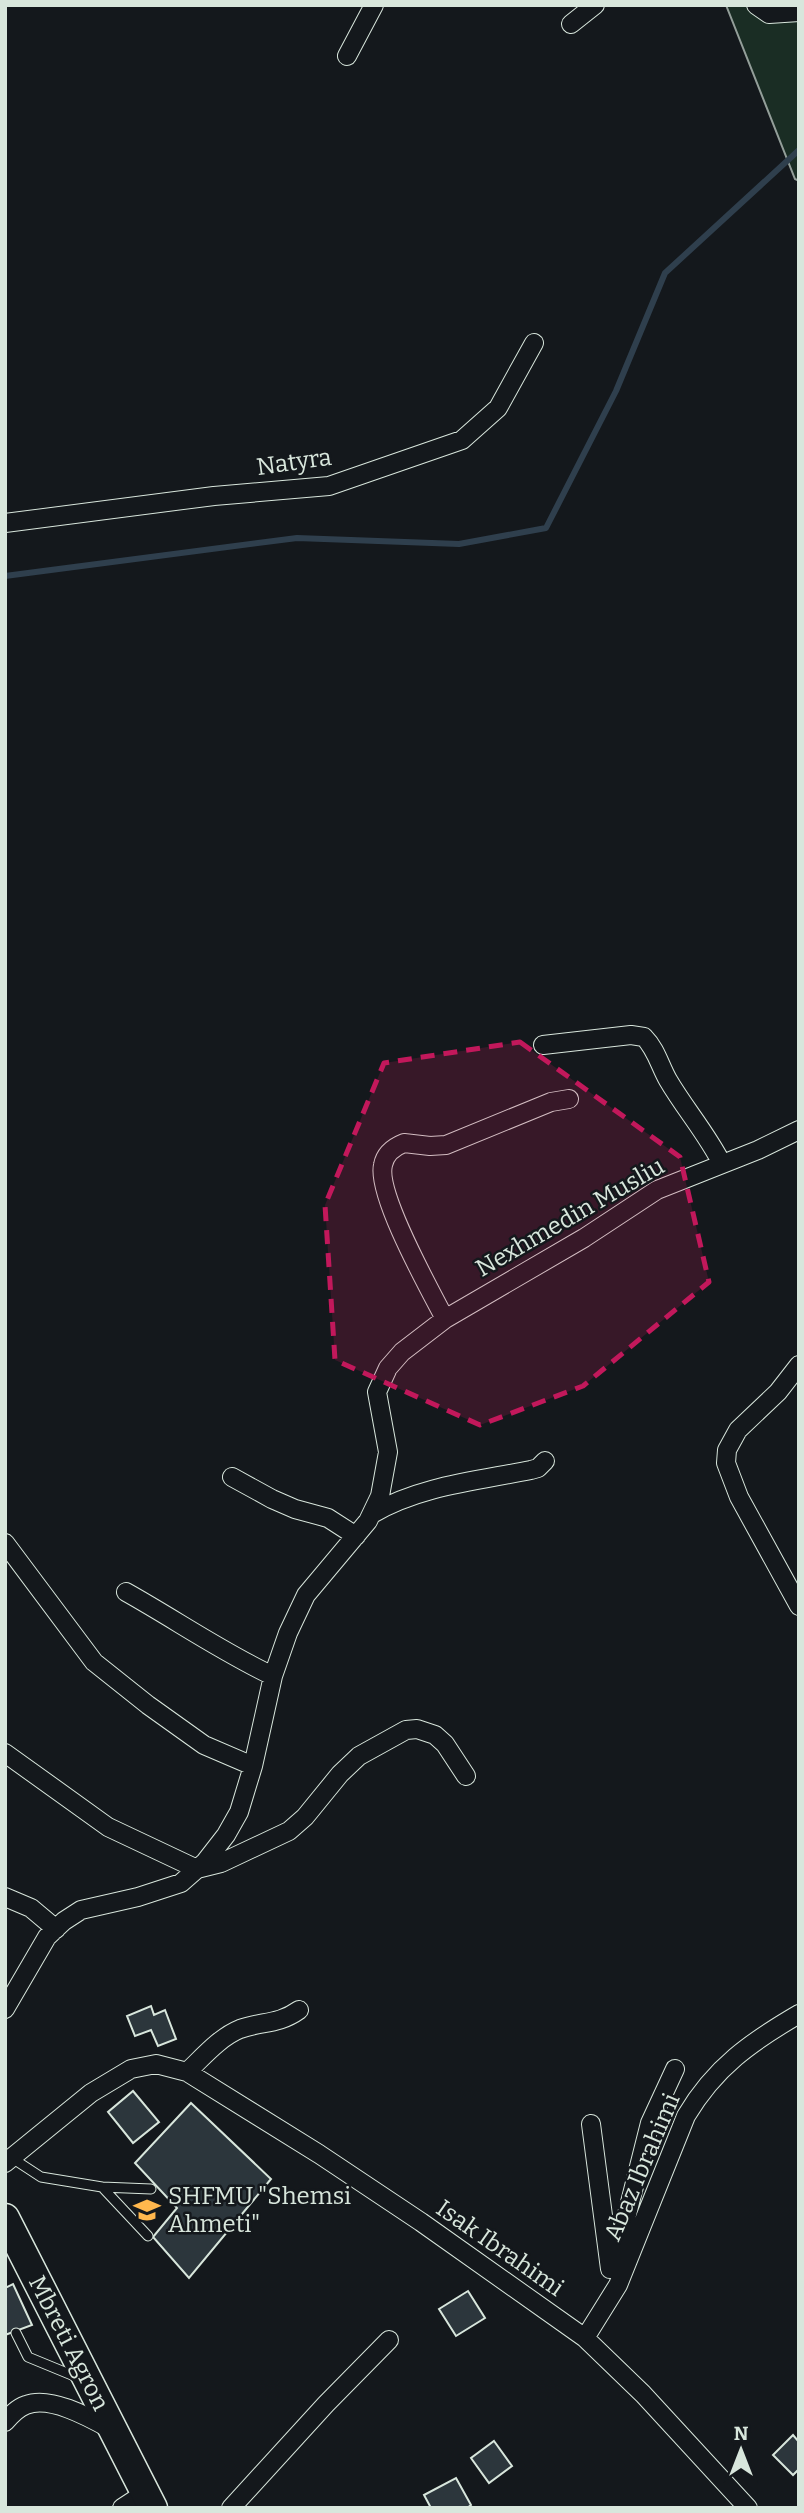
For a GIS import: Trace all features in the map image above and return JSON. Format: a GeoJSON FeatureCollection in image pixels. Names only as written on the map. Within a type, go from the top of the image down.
{"type":"FeatureCollection","features":[{"type":"Feature","properties":{"kind":"main road","name":"Mbreti Agron"},"geometry":{"type":"LineString","coordinates":[[5,2218],[114,2431],[140,2503]]}},
{"type":"Feature","properties":{"kind":"street"},"geometry":{"type":"LineString","coordinates":[[347,56],[374,5]]}},
{"type":"Feature","properties":{"kind":"street"},"geometry":{"type":"LineString","coordinates":[[571,24],[595,5]]}},
{"type":"Feature","properties":{"kind":"street"},"geometry":{"type":"LineString","coordinates":[[756,5],[769,14],[799,12]]}},
{"type":"Feature","properties":{"kind":"street","name":"Natyra"},"geometry":{"type":"LineString","coordinates":[[5,523],[214,496],[329,486],[462,440],[498,408],[534,343]]}},
{"type":"Feature","properties":{"kind":"street"},"geometry":{"type":"LineString","coordinates":[[543,1045],[631,1035],[645,1037],[650,1042],[667,1079],[711,1142],[722,1164]]}},
{"type":"Feature","properties":{"kind":"street"},"geometry":{"type":"LineString","coordinates":[[445,1319],[404,1237],[385,1189],[382,1174],[383,1162],[388,1153],[404,1143],[446,1145],[551,1102],[569,1099]]}},
{"type":"Feature","properties":{"kind":"street","name":"Nexhmedin Musliu"},"geometry":{"type":"LineString","coordinates":[[5,2009],[47,1937],[56,1929],[81,1910],[138,1897],[181,1883],[205,1863],[226,1835],[239,1812],[253,1766],[273,1676],[288,1633],[306,1595],[356,1536],[372,1514],[380,1496],[388,1452],[377,1392],[387,1368],[402,1352],[445,1319],[584,1238],[657,1190],[799,1130]]}},
{"type":"Feature","properties":{"kind":"street"},"geometry":{"type":"LineString","coordinates":[[799,1365],[779,1392],[738,1430],[727,1450],[726,1463],[739,1497],[799,1605]]}},
{"type":"Feature","properties":{"kind":"street","name":"Nexhmedin Musliu"},"geometry":{"type":"LineString","coordinates":[[372,1514],[414,1493],[531,1471],[545,1461]]}},
{"type":"Feature","properties":{"kind":"street"},"geometry":{"type":"LineString","coordinates":[[232,1477],[284,1504],[328,1518],[356,1536]]}},
{"type":"Feature","properties":{"kind":"street"},"geometry":{"type":"LineString","coordinates":[[5,1543],[94,1662],[204,1745],[253,1766]]}},
{"type":"Feature","properties":{"kind":"street"},"geometry":{"type":"LineString","coordinates":[[126,1592],[177,1620],[227,1653],[273,1676]]}},
{"type":"Feature","properties":{"kind":"street","name":"Nexhmedin Musliu"},"geometry":{"type":"LineString","coordinates":[[197,1870],[220,1863],[289,1831],[305,1817],[340,1774],[359,1756],[406,1730],[416,1729],[435,1735],[445,1744],[466,1776]]}},
{"type":"Feature","properties":{"kind":"street"},"geometry":{"type":"LineString","coordinates":[[5,1753],[108,1827],[197,1870]]}},
{"type":"Feature","properties":{"kind":"street"},"geometry":{"type":"LineString","coordinates":[[5,1897],[31,1908],[56,1929]]}},
{"type":"Feature","properties":{"kind":"street"},"geometry":{"type":"LineString","coordinates":[[187,2072],[227,2037],[241,2029],[278,2022],[299,2010]]}},
{"type":"Feature","properties":{"kind":"street","name":"Abaz Ibrahimi"},"geometry":{"type":"LineString","coordinates":[[585,2338],[618,2284],[686,2116],[696,2100],[712,2079],[746,2046],[799,2014]]}},
{"type":"Feature","properties":{"kind":"street","name":"Isak Ibrahimi"},"geometry":{"type":"LineString","coordinates":[[9,2161],[90,2093],[131,2069],[156,2064],[187,2072],[319,2154],[421,2222],[585,2338],[619,2370],[748,2508]]}},
{"type":"Feature","properties":{"kind":"street","name":"Abaz Ibrahimi"},"geometry":{"type":"LineString","coordinates":[[610,2268],[620,2242],[650,2123],[675,2069]]}},
{"type":"Feature","properties":{"kind":"street","name":"Abaz Ibrahimi"},"geometry":{"type":"LineString","coordinates":[[591,2124],[605,2247],[610,2268],[609,2299]]}},
{"type":"Feature","properties":{"kind":"street"},"geometry":{"type":"LineString","coordinates":[[231,2508],[389,2340]]}},
{"type":"Feature","properties":{"kind":"street","name":"Mbreti Agron"},"geometry":{"type":"LineString","coordinates":[[5,2422],[26,2405],[51,2403],[86,2416],[114,2431]]}},
{"type":"Feature","properties":{"kind":"lane"},"geometry":{"type":"LineString","coordinates":[[9,2161],[41,2177],[102,2187],[151,2189]]}},
{"type":"Feature","properties":{"kind":"lane"},"geometry":{"type":"LineString","coordinates":[[102,2187],[148,2236]]}},
{"type":"Feature","properties":{"kind":"lane"},"geometry":{"type":"LineString","coordinates":[[16,2333],[28,2357],[89,2382]]}},
{"type":"Feature","properties":{"kind":"highlighted area"},"geometry":{"type":"Polygon","coordinates":[[[520,1042],[680,1157],[709,1282],[583,1386],[480,1425],[335,1360],[325,1205],[384,1063],[520,1042]]]}},
{"type":"Feature","properties":{"kind":"green space"},"geometry":{"type":"Polygon","coordinates":[[[726,5],[799,5],[799,181],[795,179],[726,5]]]}},
{"type":"Feature","properties":{"kind":"building"},"geometry":{"type":"Polygon","coordinates":[[[151,2006],[154,2015],[165,2010],[176,2039],[158,2046],[151,2030],[135,2036],[127,2016],[151,2006]]]}},
{"type":"Feature","properties":{"kind":"building"},"geometry":{"type":"Polygon","coordinates":[[[133,2091],[159,2122],[133,2143],[108,2112],[133,2091]]]}},
{"type":"Feature","properties":{"kind":"building"},"geometry":{"type":"Polygon","coordinates":[[[191,2103],[271,2179],[189,2278],[153,2237],[177,2208],[135,2163],[191,2103]]]}},
{"type":"Feature","properties":{"kind":"building"},"geometry":{"type":"Polygon","coordinates":[[[13,2284],[32,2325],[5,2335],[5,2288],[13,2284]]]}},
{"type":"Feature","properties":{"kind":"building"},"geometry":{"type":"Polygon","coordinates":[[[468,2291],[485,2318],[456,2336],[439,2309],[468,2291]]]}},
{"type":"Feature","properties":{"kind":"building"},"geometry":{"type":"Polygon","coordinates":[[[793,2435],[799,2442],[799,2469],[793,2475],[773,2455],[793,2435]]]}},
{"type":"Feature","properties":{"kind":"building"},"geometry":{"type":"Polygon","coordinates":[[[494,2441],[512,2466],[489,2483],[471,2458],[494,2441]]]}},
{"type":"Feature","properties":{"kind":"building"},"geometry":{"type":"Polygon","coordinates":[[[456,2478],[471,2505],[467,2508],[431,2508],[424,2495],[456,2478]]]}},
{"type":"Feature","properties":{"kind":"waterway"},"geometry":{"type":"LineString","coordinates":[[5,576],[297,538],[459,544],[546,528],[616,391],[665,273],[799,150]]}},
{"type":"Feature","properties":{"kind":"place","name":"SHFMU \"Shemsi Ahmeti\""},"geometry":{"type":"Point","coordinates":[147,2210]}}]}
